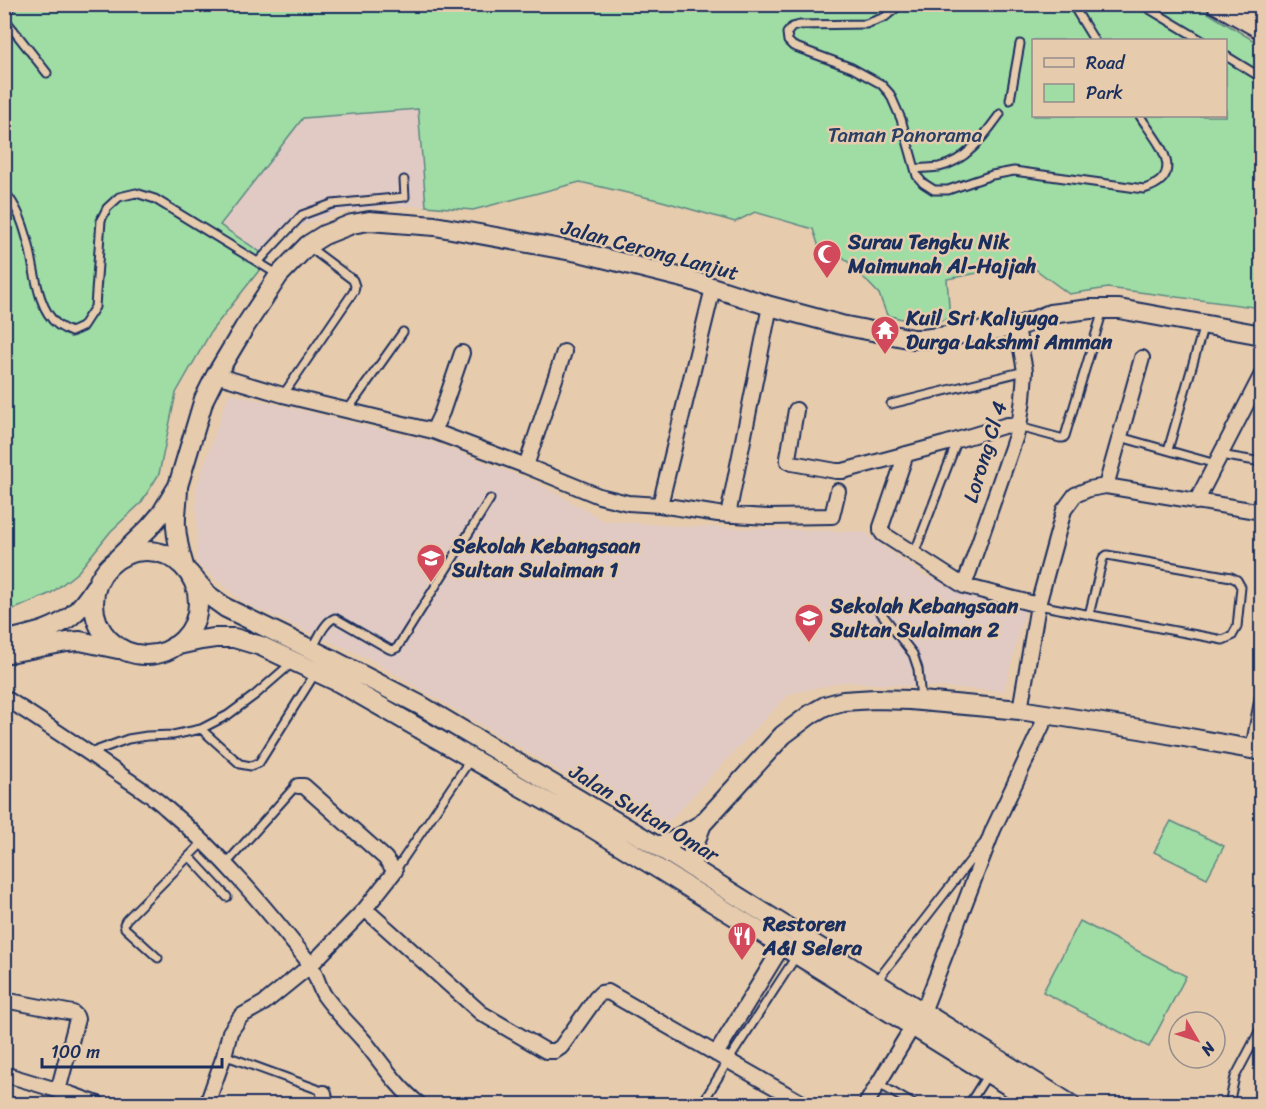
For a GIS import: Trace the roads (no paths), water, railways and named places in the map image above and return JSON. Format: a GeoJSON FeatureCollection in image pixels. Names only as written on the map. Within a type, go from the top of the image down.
{"type":"FeatureCollection","features":[{"type":"Feature","properties":{"kind":"main road"},"geometry":{"type":"LineString","coordinates":[[1216,4],[1262,30]]}},
{"type":"Feature","properties":{"kind":"main road"},"geometry":{"type":"LineString","coordinates":[[1252,4],[1262,10]]}},
{"type":"Feature","properties":{"kind":"main road","name":"Jalan Cerong Lanjut"},"geometry":{"type":"LineString","coordinates":[[186,570],[178,547],[176,524],[178,486],[204,399],[216,375],[279,275],[308,245],[338,228],[360,222],[400,222],[435,226],[583,253],[687,279],[770,306],[841,325],[913,339],[1017,327],[1050,314],[1089,309],[1119,309],[1259,334]]}},
{"type":"Feature","properties":{"kind":"main road","name":"Jalan Cerong Lanjut"},"geometry":{"type":"LineString","coordinates":[[117,559],[161,514],[178,486]]}},
{"type":"Feature","properties":{"kind":"main road"},"geometry":{"type":"LineString","coordinates":[[4,654],[80,641],[144,655],[165,651],[174,646],[186,635],[195,620],[198,604],[196,588],[186,570],[169,555],[152,550],[134,552],[117,559],[101,576],[93,599],[94,611],[104,634],[123,650]]}},
{"type":"Feature","properties":{"kind":"main road","name":"Jalan Sultan Omar"},"geometry":{"type":"LineString","coordinates":[[186,570],[208,595],[226,609],[312,649],[420,705],[657,846],[876,982],[918,1019],[1070,1104]]}},
{"type":"Feature","properties":{"kind":"main road"},"geometry":{"type":"LineString","coordinates":[[4,641],[46,629],[70,617],[96,587]]}},
{"type":"Feature","properties":{"kind":"main road"},"geometry":{"type":"LineString","coordinates":[[174,646],[215,638],[234,638],[261,646],[339,682],[586,824],[790,950],[918,1019],[988,1074],[1038,1104]]}},
{"type":"Feature","properties":{"kind":"main road"},"geometry":{"type":"LineString","coordinates":[[657,846],[671,842],[702,824],[783,735],[825,706],[843,701],[875,699],[921,701],[1020,710],[1256,750]]}},
{"type":"Feature","properties":{"kind":"main road"},"geometry":{"type":"LineString","coordinates":[[692,868],[691,856],[702,824]]}},
{"type":"Feature","properties":{"kind":"street"},"geometry":{"type":"LineString","coordinates":[[660,505],[713,288]]}},
{"type":"Feature","properties":{"kind":"street"},"geometry":{"type":"LineString","coordinates":[[728,515],[770,306]]}},
{"type":"Feature","properties":{"kind":"street","name":"Lorong Cl 4"},"geometry":{"type":"LineString","coordinates":[[964,586],[1019,427],[1025,371],[1017,327]]}},
{"type":"Feature","properties":{"kind":"street"},"geometry":{"type":"LineString","coordinates":[[526,466],[564,352]]}},
{"type":"Feature","properties":{"kind":"street"},"geometry":{"type":"LineString","coordinates":[[434,431],[462,353]]}},
{"type":"Feature","properties":{"kind":"street"},"geometry":{"type":"LineString","coordinates":[[1106,486],[1142,358]]}},
{"type":"Feature","properties":{"kind":"street"},"geometry":{"type":"LineString","coordinates":[[1196,502],[1262,374]]}},
{"type":"Feature","properties":{"kind":"street"},"geometry":{"type":"LineString","coordinates":[[216,375],[283,395],[434,431],[599,496],[628,503],[660,505],[728,515],[832,516],[838,491]]}},
{"type":"Feature","properties":{"kind":"street"},"geometry":{"type":"LineString","coordinates":[[796,410],[788,461],[836,471],[843,471],[1007,425],[1019,427]]}},
{"type":"Feature","properties":{"kind":"street"},"geometry":{"type":"LineString","coordinates":[[906,454],[881,531],[964,586],[1038,605]]}},
{"type":"Feature","properties":{"kind":"street"},"geometry":{"type":"LineString","coordinates":[[1020,710],[1038,605],[1064,510],[1075,495],[1089,489],[1106,486],[1262,512]]}},
{"type":"Feature","properties":{"kind":"street"},"geometry":{"type":"LineString","coordinates":[[4,698],[165,806],[203,842],[251,891],[311,965],[325,996],[404,1092],[419,1104]]}},
{"type":"Feature","properties":{"kind":"street"},"geometry":{"type":"LineString","coordinates":[[866,1104],[918,1019],[993,830],[1047,715]]}},
{"type":"Feature","properties":{"kind":"street"},"geometry":{"type":"LineString","coordinates":[[207,1104],[230,1032],[241,1016],[264,1003],[311,965],[364,909],[395,871],[385,858],[304,786],[298,786]]}},
{"type":"Feature","properties":{"kind":"street"},"geometry":{"type":"LineString","coordinates":[[364,909],[481,1013],[546,1051],[555,1051],[561,1047],[596,998],[601,993],[608,992],[804,1104]]}},
{"type":"Feature","properties":{"kind":"street"},"geometry":{"type":"LineString","coordinates":[[722,1057],[790,950]]}},
{"type":"Feature","properties":{"kind":"street"},"geometry":{"type":"LineString","coordinates":[[4,1000],[73,1013],[76,1016],[65,1096]]}},
{"type":"Feature","properties":{"kind":"street"},"geometry":{"type":"LineString","coordinates":[[4,1074],[65,1096],[98,1104]]}},
{"type":"Feature","properties":{"kind":"lane"},"geometry":{"type":"LineString","coordinates":[[4,12],[14,4]]}},
{"type":"Feature","properties":{"kind":"lane"},"geometry":{"type":"LineString","coordinates":[[901,4],[885,17],[866,24],[792,27],[787,33],[788,41],[793,46],[852,68],[881,84],[890,94],[901,119],[917,176],[923,183],[934,189],[948,190],[992,175],[1014,171],[1144,189],[1154,186],[1165,177],[1166,156],[1141,117]]}},
{"type":"Feature","properties":{"kind":"lane"},"geometry":{"type":"LineString","coordinates":[[1072,4],[1093,39]]}},
{"type":"Feature","properties":{"kind":"lane"},"geometry":{"type":"LineString","coordinates":[[1144,4],[1150,10],[1199,39]]}},
{"type":"Feature","properties":{"kind":"lane"},"geometry":{"type":"LineString","coordinates":[[4,18],[47,73]]}},
{"type":"Feature","properties":{"kind":"lane"},"geometry":{"type":"LineString","coordinates":[[1010,100],[1020,44]]}},
{"type":"Feature","properties":{"kind":"lane"},"geometry":{"type":"LineString","coordinates":[[1227,57],[1262,78]]}},
{"type":"Feature","properties":{"kind":"lane"},"geometry":{"type":"LineString","coordinates":[[915,169],[940,167],[958,159],[976,146],[1000,114]]}},
{"type":"Feature","properties":{"kind":"lane"},"geometry":{"type":"LineString","coordinates":[[258,262],[302,215],[332,204],[405,197],[404,180]]}},
{"type":"Feature","properties":{"kind":"lane"},"geometry":{"type":"LineString","coordinates":[[4,191],[19,213],[29,243],[39,295],[48,313],[57,324],[70,332],[82,327],[95,307],[101,220],[107,208],[118,197],[136,193],[155,199],[279,275]]}},
{"type":"Feature","properties":{"kind":"lane"},"geometry":{"type":"LineString","coordinates":[[283,395],[354,291],[355,286],[353,280],[308,245]]}},
{"type":"Feature","properties":{"kind":"lane"},"geometry":{"type":"LineString","coordinates":[[1019,427],[1060,438],[1065,436],[1103,309]]}},
{"type":"Feature","properties":{"kind":"lane"},"geometry":{"type":"LineString","coordinates":[[1168,450],[1204,325]]}},
{"type":"Feature","properties":{"kind":"lane"},"geometry":{"type":"LineString","coordinates":[[347,411],[403,332]]}},
{"type":"Feature","properties":{"kind":"lane"},"geometry":{"type":"LineString","coordinates":[[891,404],[1025,371]]}},
{"type":"Feature","properties":{"kind":"lane"},"geometry":{"type":"LineString","coordinates":[[1119,436],[1168,450],[1218,459],[1262,462]]}},
{"type":"Feature","properties":{"kind":"lane"},"geometry":{"type":"LineString","coordinates":[[914,554],[958,440]]}},
{"type":"Feature","properties":{"kind":"lane"},"geometry":{"type":"LineString","coordinates":[[312,649],[330,619],[335,618],[389,650],[396,648],[490,499]]}},
{"type":"Feature","properties":{"kind":"lane"},"geometry":{"type":"LineString","coordinates":[[1038,605],[1089,615],[1223,640],[1232,636],[1237,627],[1241,587],[1237,580],[1231,577],[1107,555],[1103,558],[1089,615]]}},
{"type":"Feature","properties":{"kind":"lane"},"geometry":{"type":"LineString","coordinates":[[878,609],[913,654],[918,669],[921,701]]}},
{"type":"Feature","properties":{"kind":"lane"},"geometry":{"type":"LineString","coordinates":[[89,753],[128,739],[173,735],[201,729],[228,715],[295,661]]}},
{"type":"Feature","properties":{"kind":"lane"},"geometry":{"type":"LineString","coordinates":[[201,729],[240,764],[251,766],[259,763],[317,671]]}},
{"type":"Feature","properties":{"kind":"lane"},"geometry":{"type":"LineString","coordinates":[[1256,750],[1262,682]]}},
{"type":"Feature","properties":{"kind":"lane"},"geometry":{"type":"LineString","coordinates":[[395,871],[471,758]]}},
{"type":"Feature","properties":{"kind":"lane"},"geometry":{"type":"LineString","coordinates":[[225,865],[298,786]]}},
{"type":"Feature","properties":{"kind":"lane"},"geometry":{"type":"LineString","coordinates":[[876,982],[993,830]]}},
{"type":"Feature","properties":{"kind":"lane"},"geometry":{"type":"LineString","coordinates":[[158,958],[125,928],[124,924],[203,842]]}},
{"type":"Feature","properties":{"kind":"lane"},"geometry":{"type":"LineString","coordinates":[[189,856],[226,897]]}},
{"type":"Feature","properties":{"kind":"lane"},"geometry":{"type":"LineString","coordinates":[[1229,1104],[1235,1077],[1262,1026]]}},
{"type":"Feature","properties":{"kind":"lane"},"geometry":{"type":"LineString","coordinates":[[224,1056],[317,1089],[324,1099]]}},
{"type":"Feature","properties":{"kind":"lane"},"geometry":{"type":"LineString","coordinates":[[702,1104],[722,1057]]}},
{"type":"Feature","properties":{"kind":"lane"},"geometry":{"type":"LineString","coordinates":[[969,1104],[988,1074]]}},
{"type":"Feature","properties":{"kind":"lane"},"geometry":{"type":"LineString","coordinates":[[879,1084],[913,1104]]}},
{"type":"Feature","properties":{"kind":"place","name":"Surau Tengku Nik Maimunah Al-Hajjah"},"geometry":{"type":"Point","coordinates":[827,280]}},
{"type":"Feature","properties":{"kind":"place","name":"Kuil Sri Kaliyuga Durga Lakshmi Amman"},"geometry":{"type":"Point","coordinates":[885,356]}},
{"type":"Feature","properties":{"kind":"place","name":"Sekolah Kebangsaan Sultan Sulaiman 1"},"geometry":{"type":"Point","coordinates":[431,584]}},
{"type":"Feature","properties":{"kind":"place","name":"Sekolah Kebangsaan Sultan Sulaiman 2"},"geometry":{"type":"Point","coordinates":[809,644]}},
{"type":"Feature","properties":{"kind":"place","name":"Restoren A&I Selera"},"geometry":{"type":"Point","coordinates":[742,962]}},
{"type":"Feature","properties":{"kind":"park label","name":"Taman Panorama"},"geometry":{"type":"Point","coordinates":[905,135]}}]}
